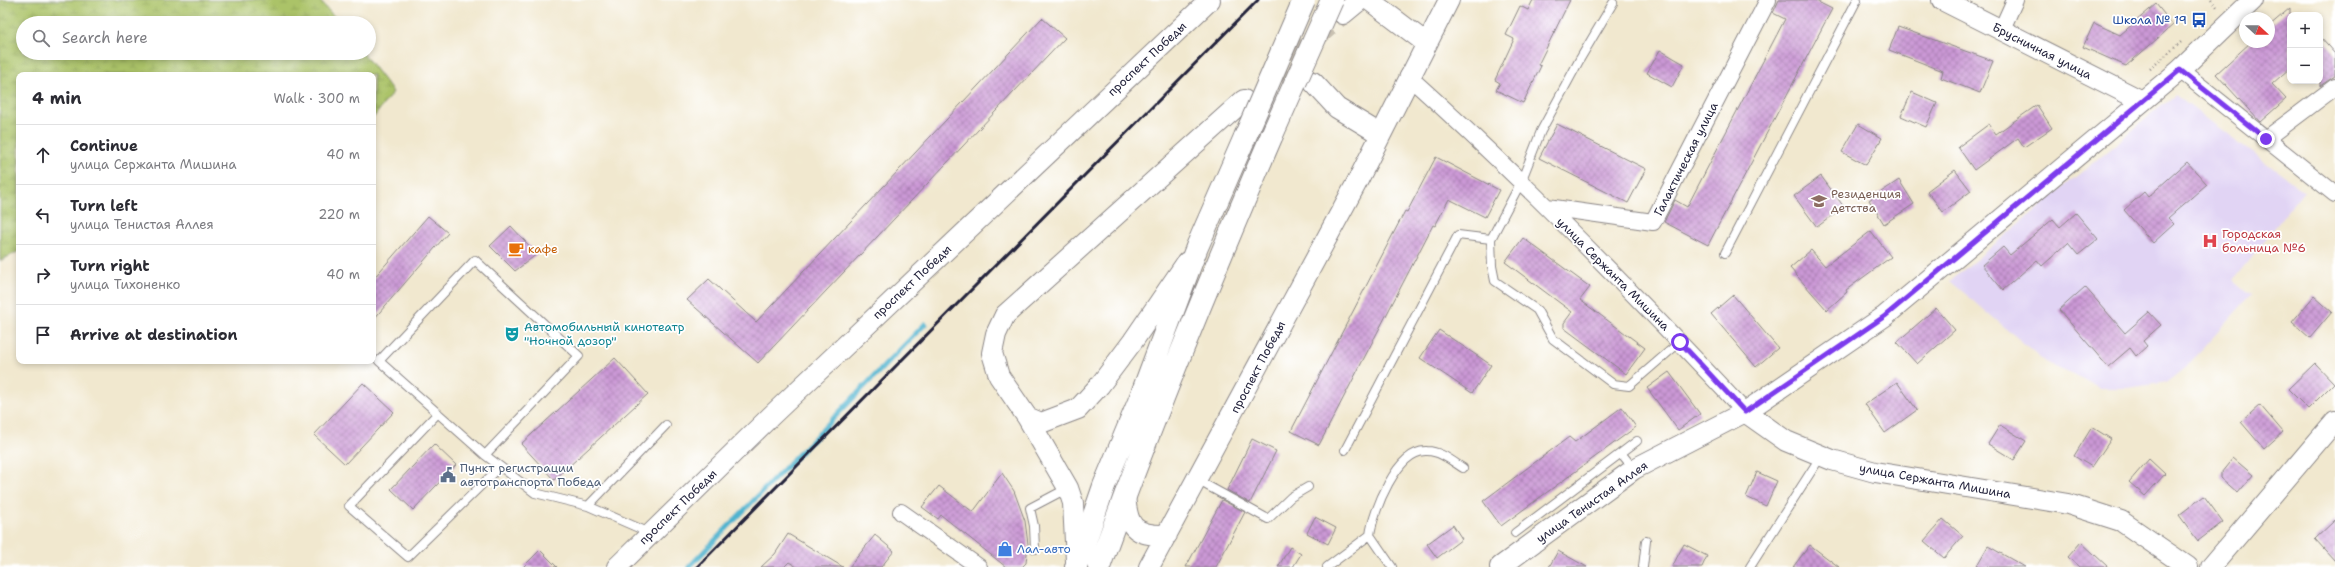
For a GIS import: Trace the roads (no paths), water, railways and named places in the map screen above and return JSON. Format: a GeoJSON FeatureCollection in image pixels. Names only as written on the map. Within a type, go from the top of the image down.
{"type":"FeatureCollection","features":[{"type":"Feature","properties":{"kind":"main road"},"geometry":{"type":"LineString","coordinates":[[1076,566],[1104,486],[1140,399],[1196,247],[1304,0]]}},
{"type":"Feature","properties":{"kind":"main road"},"geometry":{"type":"LineString","coordinates":[[1099,567],[1219,257],[1272,135],[1337,7]]}},
{"type":"Feature","properties":{"kind":"street","name":"проспект Победы"},"geometry":{"type":"LineString","coordinates":[[617,567],[771,416],[1210,0]]}},
{"type":"Feature","properties":{"kind":"street"},"geometry":{"type":"LineString","coordinates":[[1337,7],[1360,0]]}},
{"type":"Feature","properties":{"kind":"street"},"geometry":{"type":"LineString","coordinates":[[1369,0],[1426,43]]}},
{"type":"Feature","properties":{"kind":"street","name":"проспект Победы"},"geometry":{"type":"LineString","coordinates":[[1149,567],[1197,480],[1380,134],[1408,76],[1448,0]]}},
{"type":"Feature","properties":{"kind":"street","name":"Галактическая улица"},"geometry":{"type":"LineString","coordinates":[[1547,207],[1653,222],[1768,0]]}},
{"type":"Feature","properties":{"kind":"street","name":"Брусничная улица"},"geometry":{"type":"LineString","coordinates":[[1942,0],[2142,101]]}},
{"type":"Feature","properties":{"kind":"street"},"geometry":{"type":"LineString","coordinates":[[2001,31],[2015,0]]}},
{"type":"Feature","properties":{"kind":"street","name":"улица Тенистая Аллея"},"geometry":{"type":"LineString","coordinates":[[1500,567],[1634,469],[1745,412],[1885,316],[2180,70],[2253,0]]}},
{"type":"Feature","properties":{"kind":"street"},"geometry":{"type":"LineString","coordinates":[[2180,70],[2335,194]]}},
{"type":"Feature","properties":{"kind":"street","name":"улица Сержанта Мишина"},"geometry":{"type":"LineString","coordinates":[[1408,76],[1493,152],[1680,342],[1745,412],[1786,441],[1821,456],[1875,472],[2068,504],[2121,521],[2188,567]]}},
{"type":"Feature","properties":{"kind":"street"},"geometry":{"type":"LineString","coordinates":[[1313,82],[1337,108],[1380,134]]}},
{"type":"Feature","properties":{"kind":"street"},"geometry":{"type":"LineString","coordinates":[[2266,139],[2335,87]]}},
{"type":"Feature","properties":{"kind":"street"},"geometry":{"type":"LineString","coordinates":[[1076,566],[1073,502],[1068,488],[1027,417],[999,376],[992,353],[996,334],[1005,315],[1244,100]]}},
{"type":"Feature","properties":{"kind":"street"},"geometry":{"type":"LineString","coordinates":[[1027,417],[1041,423],[1078,410],[1100,385],[1133,341],[1196,247]]}},
{"type":"Feature","properties":{"kind":"street"},"geometry":{"type":"LineString","coordinates":[[2211,567],[2335,421]]}},
{"type":"Feature","properties":{"kind":"street"},"geometry":{"type":"LineString","coordinates":[[1126,494],[1126,516],[1135,529],[1153,535],[1167,535]]}},
{"type":"Feature","properties":{"kind":"street"},"geometry":{"type":"LineString","coordinates":[[901,512],[980,567]]}},
{"type":"Feature","properties":{"kind":"lane"},"geometry":{"type":"LineString","coordinates":[[1725,254],[1857,0]]}},
{"type":"Feature","properties":{"kind":"lane"},"geometry":{"type":"LineString","coordinates":[[1613,2],[1541,131],[1521,182],[1491,239],[1492,266],[1495,281],[1537,310],[1552,339],[1613,384],[1629,386],[1680,342]]}},
{"type":"Feature","properties":{"kind":"lane"},"geometry":{"type":"LineString","coordinates":[[1345,450],[1458,235],[1491,239]]}},
{"type":"Feature","properties":{"kind":"lane"},"geometry":{"type":"LineString","coordinates":[[485,455],[580,356],[475,260],[379,361],[485,455],[535,493],[588,506],[651,534]]}},
{"type":"Feature","properties":{"kind":"lane"},"geometry":{"type":"LineString","coordinates":[[438,414],[349,506],[408,557],[500,467]]}},
{"type":"Feature","properties":{"kind":"lane"},"geometry":{"type":"LineString","coordinates":[[588,506],[666,425]]}},
{"type":"Feature","properties":{"kind":"lane"},"geometry":{"type":"LineString","coordinates":[[1515,532],[1637,441]]}},
{"type":"Feature","properties":{"kind":"lane"},"geometry":{"type":"LineString","coordinates":[[1392,567],[1370,535],[1372,521],[1385,490],[1398,468],[1414,453],[1427,450],[1446,457],[1463,468]]}},
{"type":"Feature","properties":{"kind":"lane"},"geometry":{"type":"LineString","coordinates":[[1622,453],[1634,469]]}},
{"type":"Feature","properties":{"kind":"lane"},"geometry":{"type":"LineString","coordinates":[[1750,567],[1821,456]]}},
{"type":"Feature","properties":{"kind":"lane"},"geometry":{"type":"LineString","coordinates":[[1197,480],[1268,518],[1291,497],[1308,487]]}},
{"type":"Feature","properties":{"kind":"lane"},"geometry":{"type":"LineString","coordinates":[[1035,549],[1034,526],[1030,508],[1068,488]]}},
{"type":"Feature","properties":{"kind":"lane"},"geometry":{"type":"LineString","coordinates":[[1327,567],[1370,535]]}},
{"type":"Feature","properties":{"kind":"lane"},"geometry":{"type":"LineString","coordinates":[[1643,567],[1646,541]]}},
{"type":"Feature","properties":{"kind":"waterway"},"geometry":{"type":"LineString","coordinates":[[689,567],[925,324]]}},
{"type":"Feature","properties":{"kind":"tunnel"},"geometry":{"type":"LineString","coordinates":[[1269,79],[1343,14]]}},
{"type":"Feature","properties":{"kind":"railway"},"geometry":{"type":"LineString","coordinates":[[697,567],[1258,0]]}},
{"type":"Feature","properties":{"kind":"place","name":"Школа № 19"},"geometry":{"type":"Point","coordinates":[2199,20]}},
{"type":"Feature","properties":{"kind":"place","name":"Резиденция детства"},"geometry":{"type":"Point","coordinates":[1819,201]}},
{"type":"Feature","properties":{"kind":"place","name":"Городская больница №6"},"geometry":{"type":"Point","coordinates":[2210,241]}},
{"type":"Feature","properties":{"kind":"place","name":"кафе"},"geometry":{"type":"Point","coordinates":[516,249]}},
{"type":"Feature","properties":{"kind":"place","name":"Автомобильный кинотеатр \"Ночной дозор\""},"geometry":{"type":"Point","coordinates":[512,334]}},
{"type":"Feature","properties":{"kind":"place","name":"Пункт регистрации автотранспорта Победа"},"geometry":{"type":"Point","coordinates":[448,475]}},
{"type":"Feature","properties":{"kind":"place","name":"Лал-авто"},"geometry":{"type":"Point","coordinates":[1005,549]}}]}
